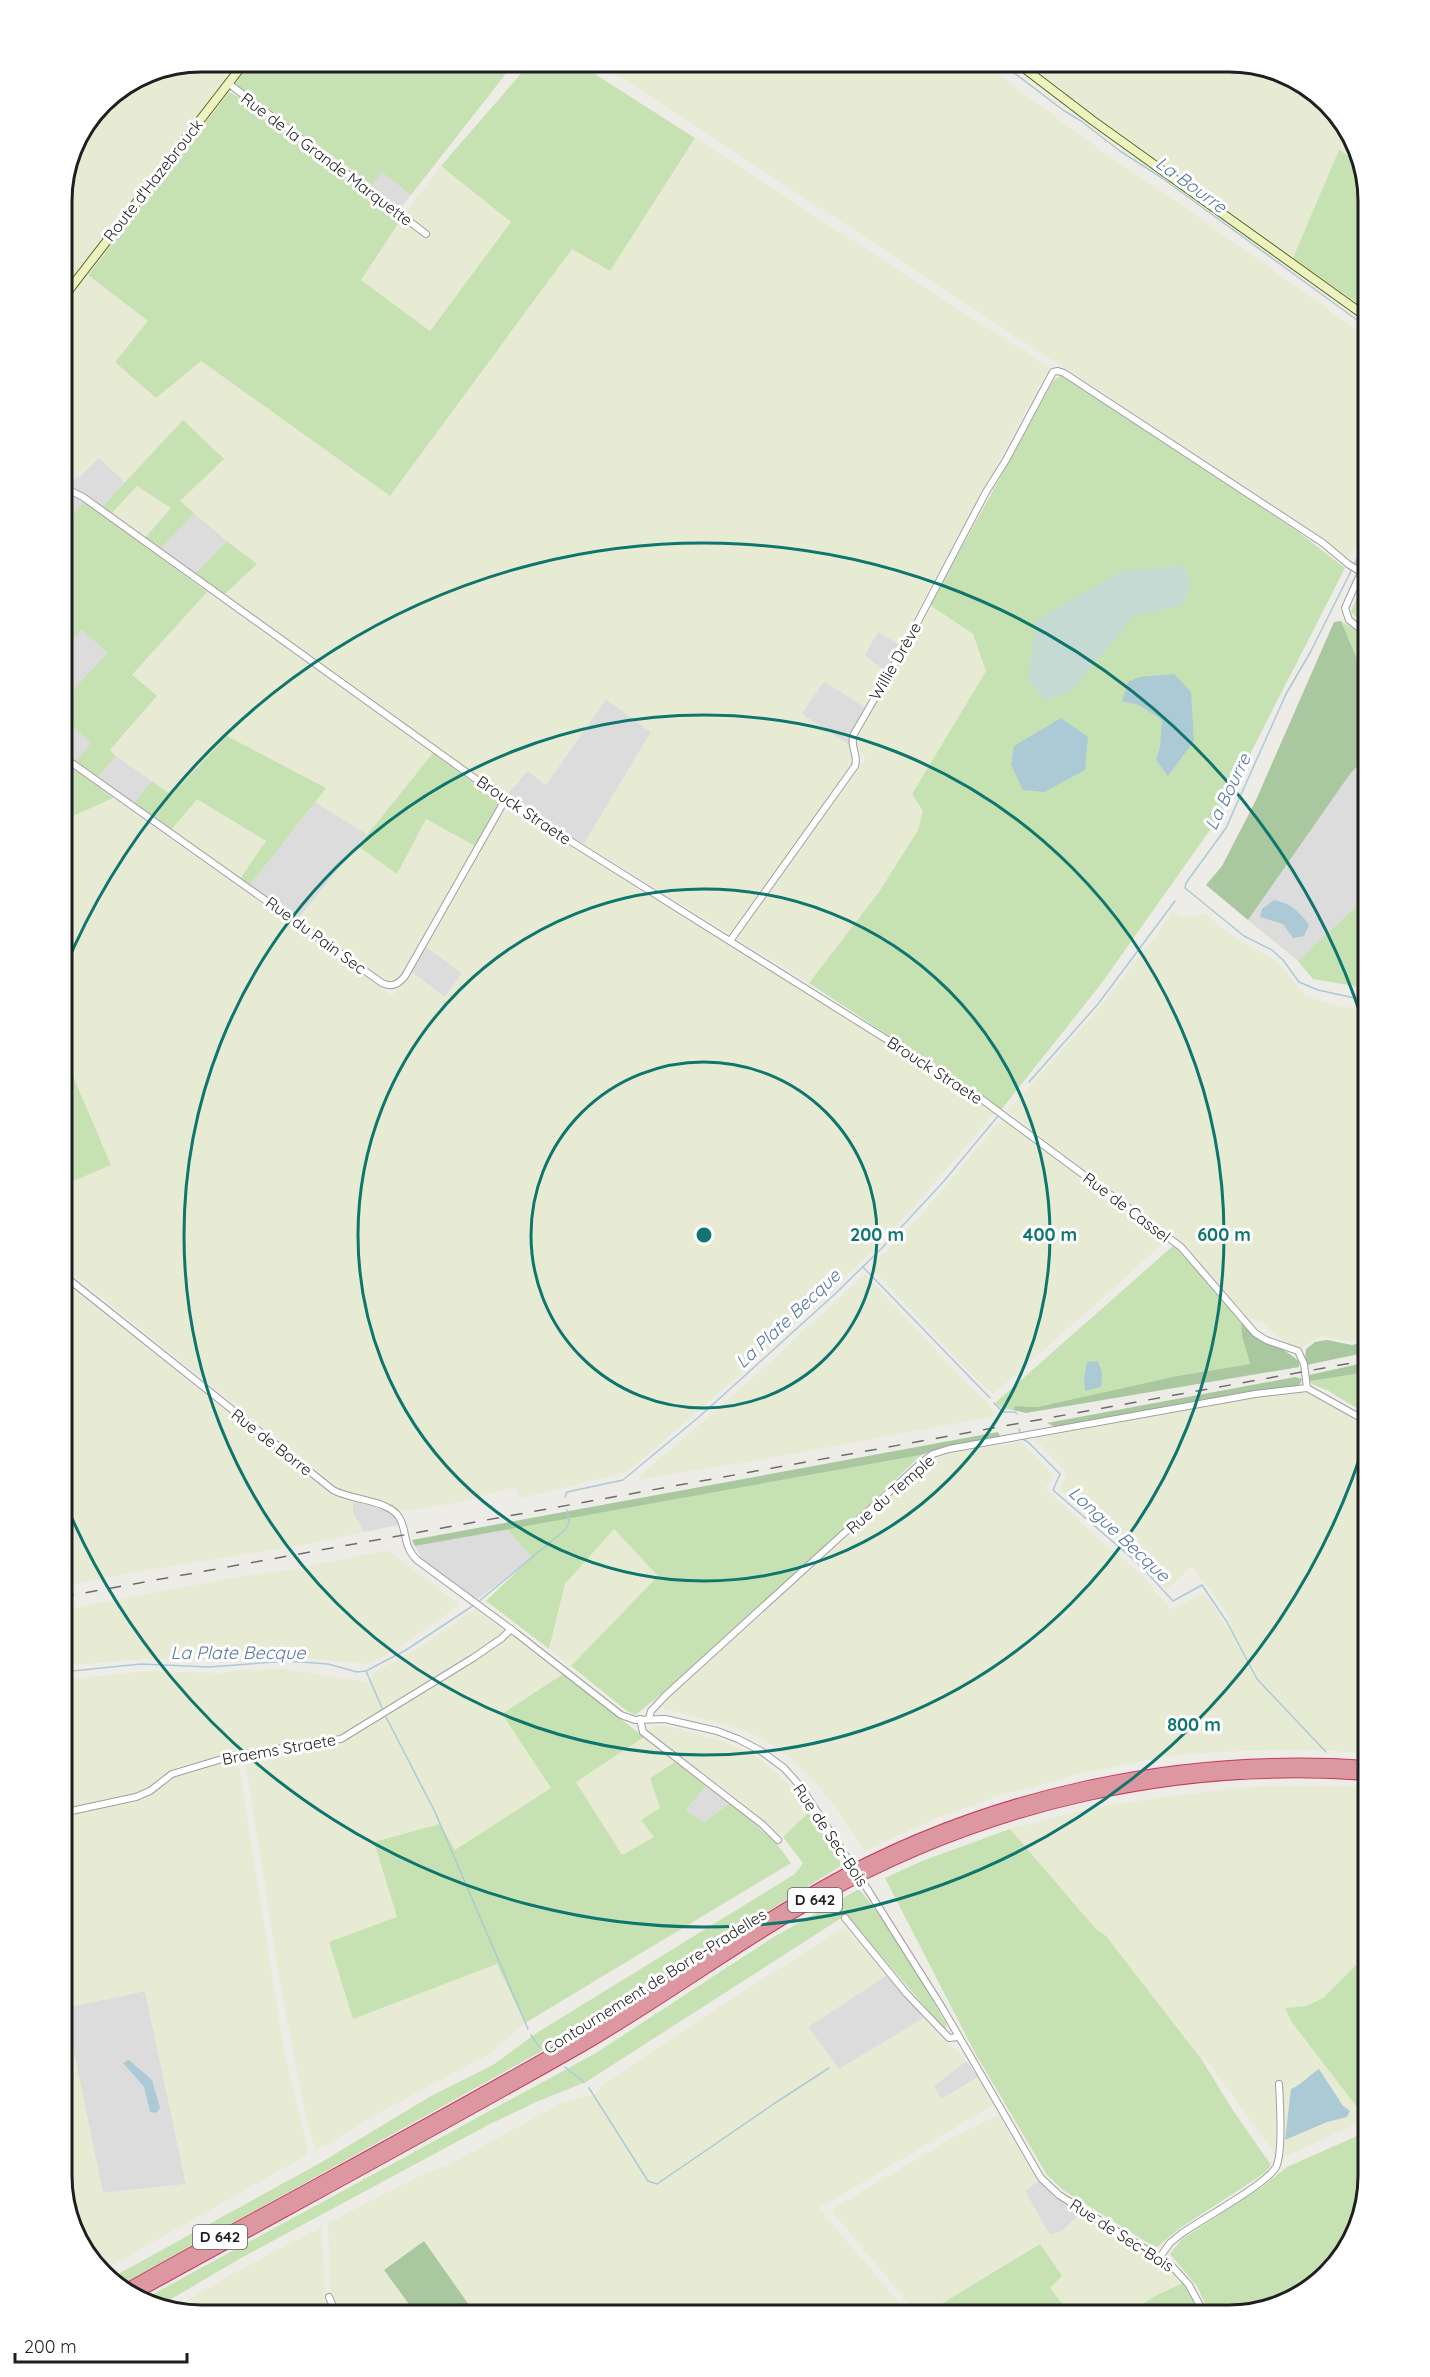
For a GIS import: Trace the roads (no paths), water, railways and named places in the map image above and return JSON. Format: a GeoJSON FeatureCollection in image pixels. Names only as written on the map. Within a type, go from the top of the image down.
{"type":"FeatureCollection","features":[{"type":"Feature","properties":{"kind":"highway","name":"D 642"},"geometry":{"type":"LineString","coordinates":[[133,2285],[581,2037],[820,1888],[921,1838],[1017,1804],[1060,1792],[1137,1776],[1194,1768],[1261,1764],[1358,1766]]}},
{"type":"Feature","properties":{"kind":"highway","name":"Contournement de Borre-Pradelles"},"geometry":{"type":"LineString","coordinates":[[141,2290],[582,2046],[822,1896],[921,1847],[1028,1809],[1082,1795],[1148,1783],[1261,1772],[1358,1775]]}},
{"type":"Feature","properties":{"kind":"street","name":"Route d'Hazebrouck"},"geometry":{"type":"LineString","coordinates":[[72,286],[237,72]]}},
{"type":"Feature","properties":{"kind":"street"},"geometry":{"type":"LineString","coordinates":[[1029,72],[1097,124],[1358,311]]}},
{"type":"Feature","properties":{"kind":"street","name":"Rue de la Grande Marquette"},"geometry":{"type":"LineString","coordinates":[[228,83],[426,234]]}},
{"type":"Feature","properties":{"kind":"street","name":"Willie Drève"},"geometry":{"type":"LineString","coordinates":[[730,941],[855,766],[857,759],[852,742],[853,737],[905,646],[1049,376],[1056,371],[1064,373],[1323,543],[1358,569]]}},
{"type":"Feature","properties":{"kind":"street","name":"Brouck Straete"},"geometry":{"type":"LineString","coordinates":[[72,492],[505,800],[1001,1113]]}},
{"type":"Feature","properties":{"kind":"street"},"geometry":{"type":"LineString","coordinates":[[1358,572],[1346,601],[1345,611],[1349,620],[1358,627]]}},
{"type":"Feature","properties":{"kind":"street","name":"Rue du Pain Sec"},"geometry":{"type":"LineString","coordinates":[[72,763],[389,986],[397,984],[405,976],[505,800]]}},
{"type":"Feature","properties":{"kind":"street","name":"Rue de Cassel"},"geometry":{"type":"LineString","coordinates":[[1001,1113],[1181,1247],[1255,1333],[1266,1340],[1298,1352],[1304,1364],[1307,1388]]}},
{"type":"Feature","properties":{"kind":"street","name":"Rue de Borre"},"geometry":{"type":"LineString","coordinates":[[72,1282],[333,1490],[349,1498],[378,1504],[395,1512],[400,1518],[406,1543],[412,1555],[477,1603]]}},
{"type":"Feature","properties":{"kind":"street"},"geometry":{"type":"LineString","coordinates":[[1307,1388],[1358,1416]]}},
{"type":"Feature","properties":{"kind":"street","name":"Rue du Temple"},"geometry":{"type":"LineString","coordinates":[[649,1718],[651,1711],[670,1692],[933,1454],[949,1449],[1248,1395],[1307,1388]]}},
{"type":"Feature","properties":{"kind":"street","name":"Rue de Sec-Bois"},"geometry":{"type":"LineString","coordinates":[[477,1603],[621,1715],[632,1719],[669,1719],[722,1733],[744,1741],[784,1768],[801,1787],[868,1890],[958,2037],[1026,2155],[1044,2181],[1064,2198],[1160,2257],[1179,2272],[1199,2305]]}},
{"type":"Feature","properties":{"kind":"street","name":"Braems Straete"},"geometry":{"type":"LineString","coordinates":[[72,1811],[136,1797],[150,1791],[172,1774],[232,1756],[341,1739],[473,1658],[511,1629]]}},
{"type":"Feature","properties":{"kind":"street"},"geometry":{"type":"LineString","coordinates":[[640,1719],[643,1732],[740,1807],[778,1840]]}},
{"type":"Feature","properties":{"kind":"street","name":"Rue de Sec-Bois"},"geometry":{"type":"LineString","coordinates":[[845,1918],[919,2007],[949,2038],[958,2037]]}},
{"type":"Feature","properties":{"kind":"street"},"geometry":{"type":"LineString","coordinates":[[1160,2257],[1180,2234],[1261,2182],[1276,2168],[1279,2148],[1279,2084]]}},
{"type":"Feature","properties":{"kind":"street"},"geometry":{"type":"LineString","coordinates":[[329,2297],[333,2305]]}},
{"type":"Feature","properties":{"kind":"water"},"geometry":{"type":"Polygon","coordinates":[[[1174,674],[1191,692],[1194,741],[1168,776],[1156,760],[1160,747],[1162,720],[1139,705],[1122,701],[1128,682],[1139,677],[1174,674]]]}},
{"type":"Feature","properties":{"kind":"water"},"geometry":{"type":"Polygon","coordinates":[[[1061,718],[1088,737],[1085,770],[1044,792],[1023,790],[1011,765],[1014,746],[1061,718]]]}},
{"type":"Feature","properties":{"kind":"water"},"geometry":{"type":"Polygon","coordinates":[[[1274,900],[1290,906],[1306,920],[1309,925],[1304,936],[1293,938],[1283,924],[1260,917],[1262,909],[1274,900]]]}},
{"type":"Feature","properties":{"kind":"water"},"geometry":{"type":"Polygon","coordinates":[[[1098,1361],[1102,1372],[1101,1387],[1085,1391],[1084,1378],[1087,1362],[1098,1361]]]}},
{"type":"Feature","properties":{"kind":"water"},"geometry":{"type":"Polygon","coordinates":[[[129,2060],[152,2080],[160,2108],[156,2113],[150,2112],[144,2087],[123,2063],[129,2060]]]}},
{"type":"Feature","properties":{"kind":"water"},"geometry":{"type":"Polygon","coordinates":[[[1319,2069],[1343,2106],[1350,2111],[1347,2117],[1327,2122],[1285,2140],[1291,2089],[1319,2069]]]}},
{"type":"Feature","properties":{"kind":"waterway","name":"La Bourre"},"geometry":{"type":"LineString","coordinates":[[1013,72],[1358,321]]}},
{"type":"Feature","properties":{"kind":"waterway","name":"La Bourre"},"geometry":{"type":"LineString","coordinates":[[1354,565],[1358,557]]}},
{"type":"Feature","properties":{"kind":"waterway","name":"La Bourre"},"geometry":{"type":"LineString","coordinates":[[1352,569],[1311,651],[1286,694],[1226,828],[1186,883],[1185,888],[1244,936],[1272,950],[1283,960],[1299,982],[1318,990],[1358,999]]}},
{"type":"Feature","properties":{"kind":"waterway"},"geometry":{"type":"LineString","coordinates":[[1029,1082],[1098,1004],[1175,901]]}},
{"type":"Feature","properties":{"kind":"waterway","name":"La Plate Becque"},"geometry":{"type":"LineString","coordinates":[[565,1497],[567,1492],[623,1480],[700,1416],[835,1294],[881,1249],[944,1181],[998,1116]]}},
{"type":"Feature","properties":{"kind":"waterway","name":"Longue Becque"},"geometry":{"type":"LineString","coordinates":[[863,1267],[990,1398]]}},
{"type":"Feature","properties":{"kind":"waterway","name":"Longue Becque"},"geometry":{"type":"LineString","coordinates":[[994,1403],[1003,1412],[1017,1414]]}},
{"type":"Feature","properties":{"kind":"waterway","name":"Longue Becque"},"geometry":{"type":"LineString","coordinates":[[1022,1439],[1028,1442],[1060,1474],[1053,1490],[1141,1566],[1173,1601],[1202,1585],[1227,1622],[1257,1679],[1326,1752]]}},
{"type":"Feature","properties":{"kind":"waterway","name":"La Plate Becque"},"geometry":{"type":"LineString","coordinates":[[478,1602],[565,1530],[569,1522],[567,1510]]}},
{"type":"Feature","properties":{"kind":"waterway","name":"La Plate Becque"},"geometry":{"type":"LineString","coordinates":[[72,1671],[141,1664],[209,1667],[287,1661],[328,1664],[357,1672],[366,1671],[406,1650],[474,1605]]}},
{"type":"Feature","properties":{"kind":"waterway"},"geometry":{"type":"LineString","coordinates":[[366,1671],[382,1708]]}},
{"type":"Feature","properties":{"kind":"waterway"},"geometry":{"type":"LineString","coordinates":[[386,1717],[435,1812],[528,2029]]}},
{"type":"Feature","properties":{"kind":"waterway"},"geometry":{"type":"LineString","coordinates":[[531,2035],[540,2048]]}},
{"type":"Feature","properties":{"kind":"waterway"},"geometry":{"type":"LineString","coordinates":[[565,2067],[584,2082]]}},
{"type":"Feature","properties":{"kind":"waterway"},"geometry":{"type":"LineString","coordinates":[[589,2088],[648,2181],[657,2184],[829,2068]]}},
{"type":"Feature","properties":{"kind":"railway"},"geometry":{"type":"LineString","coordinates":[[72,1595],[1358,1362]]}}]}
